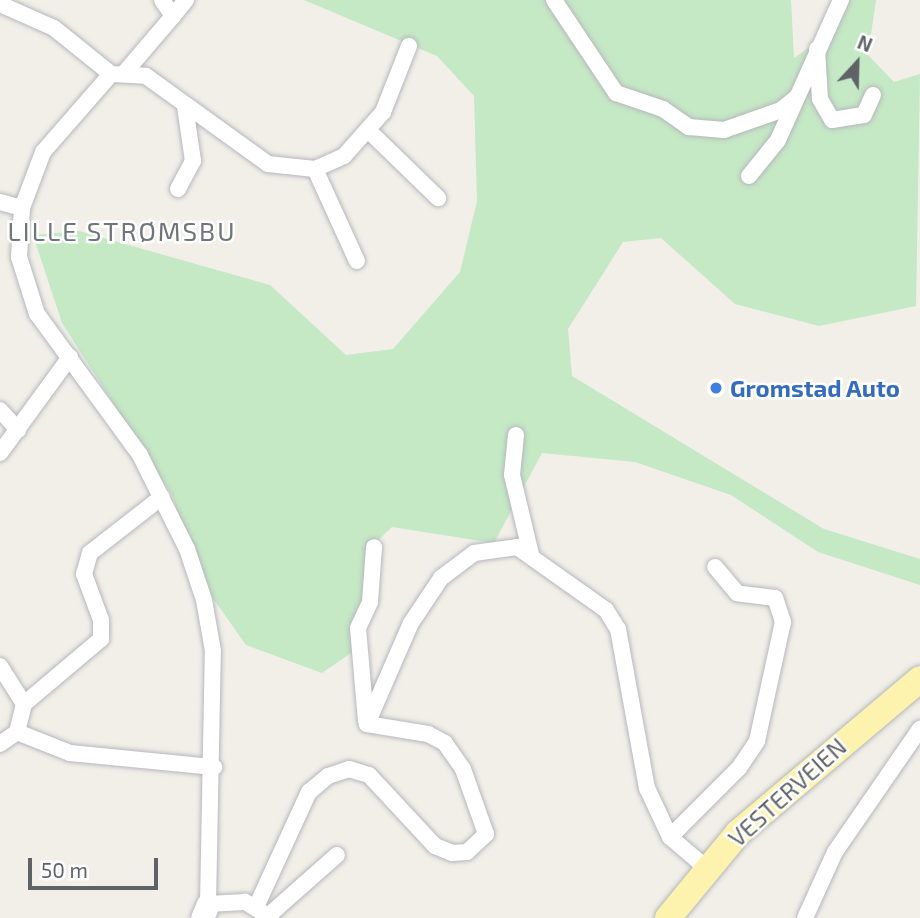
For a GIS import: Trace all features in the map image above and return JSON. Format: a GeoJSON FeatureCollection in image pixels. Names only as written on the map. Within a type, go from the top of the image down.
{"type":"FeatureCollection","features":[{"type":"Feature","properties":{"kind":"main road","name":"VESTERVEIEN"},"geometry":{"type":"LineString","coordinates":[[668,918],[705,867],[920,679]]}},
{"type":"Feature","properties":{"kind":"street"},"geometry":{"type":"LineString","coordinates":[[162,0],[173,16]]}},
{"type":"Feature","properties":{"kind":"street"},"geometry":{"type":"LineString","coordinates":[[186,0],[43,152],[22,208],[22,273],[37,314],[70,357],[162,497],[204,600],[214,650],[214,767],[205,911],[231,900],[265,914]]}},
{"type":"Feature","properties":{"kind":"street"},"geometry":{"type":"LineString","coordinates":[[554,0],[616,93],[663,108],[689,127],[724,130],[781,110],[796,97]]}},
{"type":"Feature","properties":{"kind":"street"},"geometry":{"type":"LineString","coordinates":[[749,176],[778,139],[816,47],[841,0]]}},
{"type":"Feature","properties":{"kind":"street"},"geometry":{"type":"LineString","coordinates":[[0,4],[54,29],[119,73],[146,76],[268,164],[315,169],[344,156],[383,111],[409,46]]}},
{"type":"Feature","properties":{"kind":"street"},"geometry":{"type":"LineString","coordinates":[[816,47],[820,99],[832,120],[864,115],[873,95]]}},
{"type":"Feature","properties":{"kind":"street"},"geometry":{"type":"LineString","coordinates":[[178,190],[193,161],[185,106]]}},
{"type":"Feature","properties":{"kind":"street"},"geometry":{"type":"LineString","coordinates":[[368,130],[438,198]]}},
{"type":"Feature","properties":{"kind":"street"},"geometry":{"type":"LineString","coordinates":[[315,169],[357,261]]}},
{"type":"Feature","properties":{"kind":"street"},"geometry":{"type":"LineString","coordinates":[[0,202],[22,208]]}},
{"type":"Feature","properties":{"kind":"street"},"geometry":{"type":"LineString","coordinates":[[0,453],[70,357]]}},
{"type":"Feature","properties":{"kind":"street"},"geometry":{"type":"LineString","coordinates":[[0,410],[18,429]]}},
{"type":"Feature","properties":{"kind":"street"},"geometry":{"type":"LineString","coordinates":[[516,435],[512,475],[531,554]]}},
{"type":"Feature","properties":{"kind":"street"},"geometry":{"type":"LineString","coordinates":[[0,744],[17,732],[24,704],[101,639],[101,620],[84,574],[90,554],[162,497]]}},
{"type":"Feature","properties":{"kind":"street"},"geometry":{"type":"LineString","coordinates":[[367,724],[358,628],[370,602],[374,547]]}},
{"type":"Feature","properties":{"kind":"street"},"geometry":{"type":"LineString","coordinates":[[367,724],[411,623],[442,578],[474,553],[517,547],[531,554],[606,610],[622,644],[624,681],[647,788],[670,837],[705,867]]}},
{"type":"Feature","properties":{"kind":"street"},"geometry":{"type":"LineString","coordinates":[[670,837],[739,768],[757,741],[783,622],[775,598],[737,593],[715,567]]}},
{"type":"Feature","properties":{"kind":"street"},"geometry":{"type":"LineString","coordinates":[[1,668],[24,704]]}},
{"type":"Feature","properties":{"kind":"street"},"geometry":{"type":"LineString","coordinates":[[265,914],[309,792],[328,776],[349,769],[369,775],[435,846],[452,853],[467,852],[486,834],[472,791],[445,743],[428,734],[367,724]]}},
{"type":"Feature","properties":{"kind":"street"},"geometry":{"type":"LineString","coordinates":[[805,918],[835,852],[920,729]]}},
{"type":"Feature","properties":{"kind":"street"},"geometry":{"type":"LineString","coordinates":[[17,732],[70,753],[214,767]]}},
{"type":"Feature","properties":{"kind":"street"},"geometry":{"type":"LineString","coordinates":[[265,914],[337,855]]}},
{"type":"Feature","properties":{"kind":"green space"},"geometry":{"type":"Polygon","coordinates":[[[304,0],[791,0],[794,58],[821,39],[840,0],[876,0],[868,55],[894,82],[920,74],[916,306],[819,326],[735,304],[661,238],[623,242],[568,329],[572,376],[824,529],[920,559],[920,585],[818,552],[731,495],[635,462],[542,453],[494,543],[392,527],[373,545],[361,646],[322,673],[246,645],[205,587],[172,495],[62,323],[33,235],[79,231],[270,285],[346,355],[393,349],[460,272],[477,201],[474,96],[437,56],[304,0]]]}},
{"type":"Feature","properties":{"kind":"place","name":"Gromstad Auto"},"geometry":{"type":"Point","coordinates":[716,388]}},
{"type":"Feature","properties":{"kind":"district","name":"LILLE STRØMSBU"},"geometry":{"type":"Point","coordinates":[122,231]}}]}
